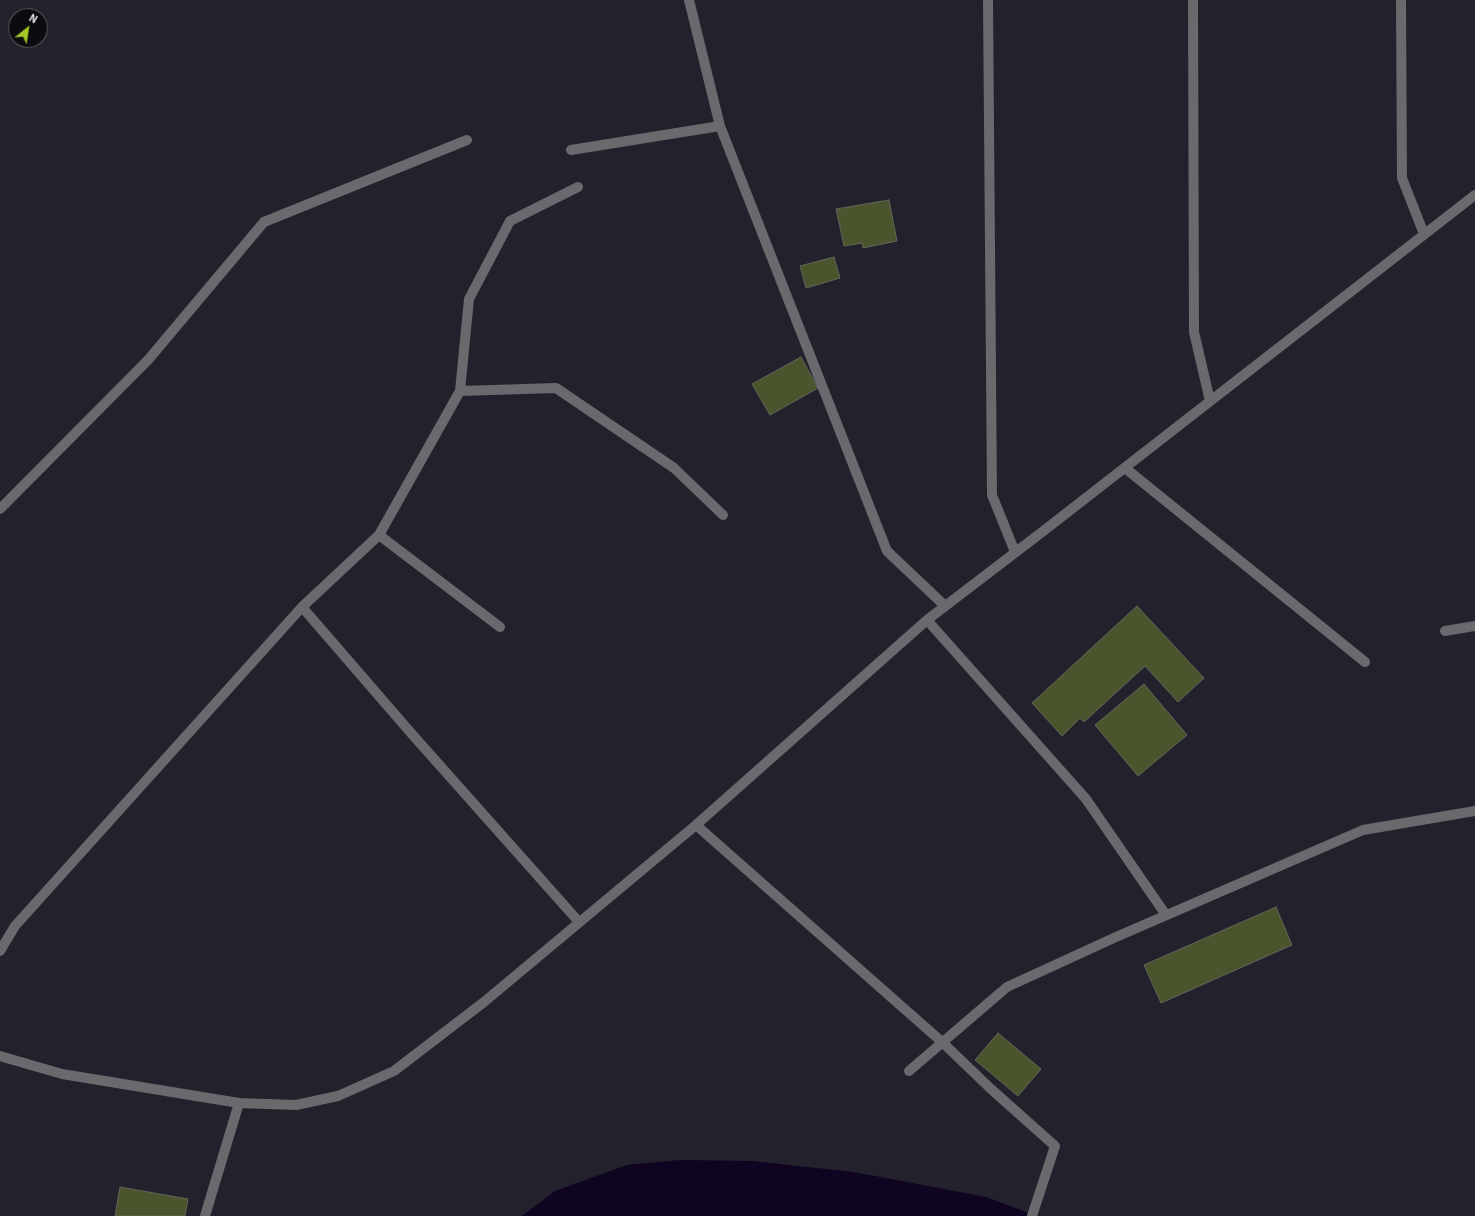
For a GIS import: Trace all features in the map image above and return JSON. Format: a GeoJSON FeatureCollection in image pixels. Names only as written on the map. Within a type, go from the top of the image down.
{"type":"FeatureCollection","features":[{"type":"Feature","properties":{"kind":"street"},"geometry":{"type":"LineString","coordinates":[[689,0],[720,126],[887,551],[945,606]]}},
{"type":"Feature","properties":{"kind":"street"},"geometry":{"type":"LineString","coordinates":[[988,0],[992,495],[1015,552]]}},
{"type":"Feature","properties":{"kind":"street"},"geometry":{"type":"LineString","coordinates":[[1193,0],[1194,332],[1210,401]]}},
{"type":"Feature","properties":{"kind":"street"},"geometry":{"type":"LineString","coordinates":[[1401,0],[1402,178],[1424,234]]}},
{"type":"Feature","properties":{"kind":"street"},"geometry":{"type":"LineString","coordinates":[[571,150],[720,126]]}},
{"type":"Feature","properties":{"kind":"street"},"geometry":{"type":"LineString","coordinates":[[0,509],[148,360],[264,222],[467,140]]}},
{"type":"Feature","properties":{"kind":"street"},"geometry":{"type":"LineString","coordinates":[[0,951],[15,926],[302,607],[379,535],[460,391],[469,299],[510,221],[578,187]]}},
{"type":"Feature","properties":{"kind":"street"},"geometry":{"type":"LineString","coordinates":[[0,1056],[62,1074],[239,1103],[296,1105],[338,1096],[394,1071],[484,1002],[696,825],[927,620],[1125,468],[1475,195]]}},
{"type":"Feature","properties":{"kind":"street"},"geometry":{"type":"LineString","coordinates":[[460,391],[556,388],[674,468],[723,515]]}},
{"type":"Feature","properties":{"kind":"street"},"geometry":{"type":"LineString","coordinates":[[1125,468],[1365,662]]}},
{"type":"Feature","properties":{"kind":"street"},"geometry":{"type":"LineString","coordinates":[[379,535],[500,627]]}},
{"type":"Feature","properties":{"kind":"street"},"geometry":{"type":"LineString","coordinates":[[302,607],[411,733],[579,922]]}},
{"type":"Feature","properties":{"kind":"street"},"geometry":{"type":"LineString","coordinates":[[927,620],[1086,800],[1166,915]]}},
{"type":"Feature","properties":{"kind":"street"},"geometry":{"type":"LineString","coordinates":[[1445,631],[1475,626]]}},
{"type":"Feature","properties":{"kind":"street"},"geometry":{"type":"LineString","coordinates":[[909,1071],[1007,987],[1166,915],[1363,830],[1475,811]]}},
{"type":"Feature","properties":{"kind":"street"},"geometry":{"type":"LineString","coordinates":[[696,825],[942,1042],[991,1089],[1055,1146],[1032,1216]]}},
{"type":"Feature","properties":{"kind":"street"},"geometry":{"type":"LineString","coordinates":[[205,1216],[239,1103]]}},
{"type":"Feature","properties":{"kind":"shaded area"},"geometry":{"type":"Polygon","coordinates":[[[681,1160],[752,1161],[854,1172],[986,1197],[1037,1216],[522,1216],[555,1191],[627,1165],[681,1160]]]}},
{"type":"Feature","properties":{"kind":"building"},"geometry":{"type":"Polygon","coordinates":[[[889,200],[897,241],[863,248],[862,243],[844,246],[836,209],[889,200]]]}},
{"type":"Feature","properties":{"kind":"building"},"geometry":{"type":"Polygon","coordinates":[[[834,257],[840,278],[806,288],[800,266],[834,257]]]}},
{"type":"Feature","properties":{"kind":"building"},"geometry":{"type":"Polygon","coordinates":[[[801,357],[818,388],[770,415],[752,384],[801,357]]]}},
{"type":"Feature","properties":{"kind":"building"},"geometry":{"type":"Polygon","coordinates":[[[1137,606],[1204,678],[1178,702],[1145,666],[1084,722],[1080,718],[1062,736],[1032,703],[1137,606]]]}},
{"type":"Feature","properties":{"kind":"building"},"geometry":{"type":"Polygon","coordinates":[[[1144,684],[1187,735],[1138,776],[1095,725],[1144,684]]]}},
{"type":"Feature","properties":{"kind":"building"},"geometry":{"type":"Polygon","coordinates":[[[1276,907],[1292,945],[1161,1003],[1144,965],[1276,907]]]}},
{"type":"Feature","properties":{"kind":"building"},"geometry":{"type":"Polygon","coordinates":[[[998,1033],[1041,1069],[1018,1096],[975,1060],[998,1033]]]}},
{"type":"Feature","properties":{"kind":"building"},"geometry":{"type":"Polygon","coordinates":[[[120,1187],[188,1199],[185,1216],[115,1216],[120,1187]]]}}]}
